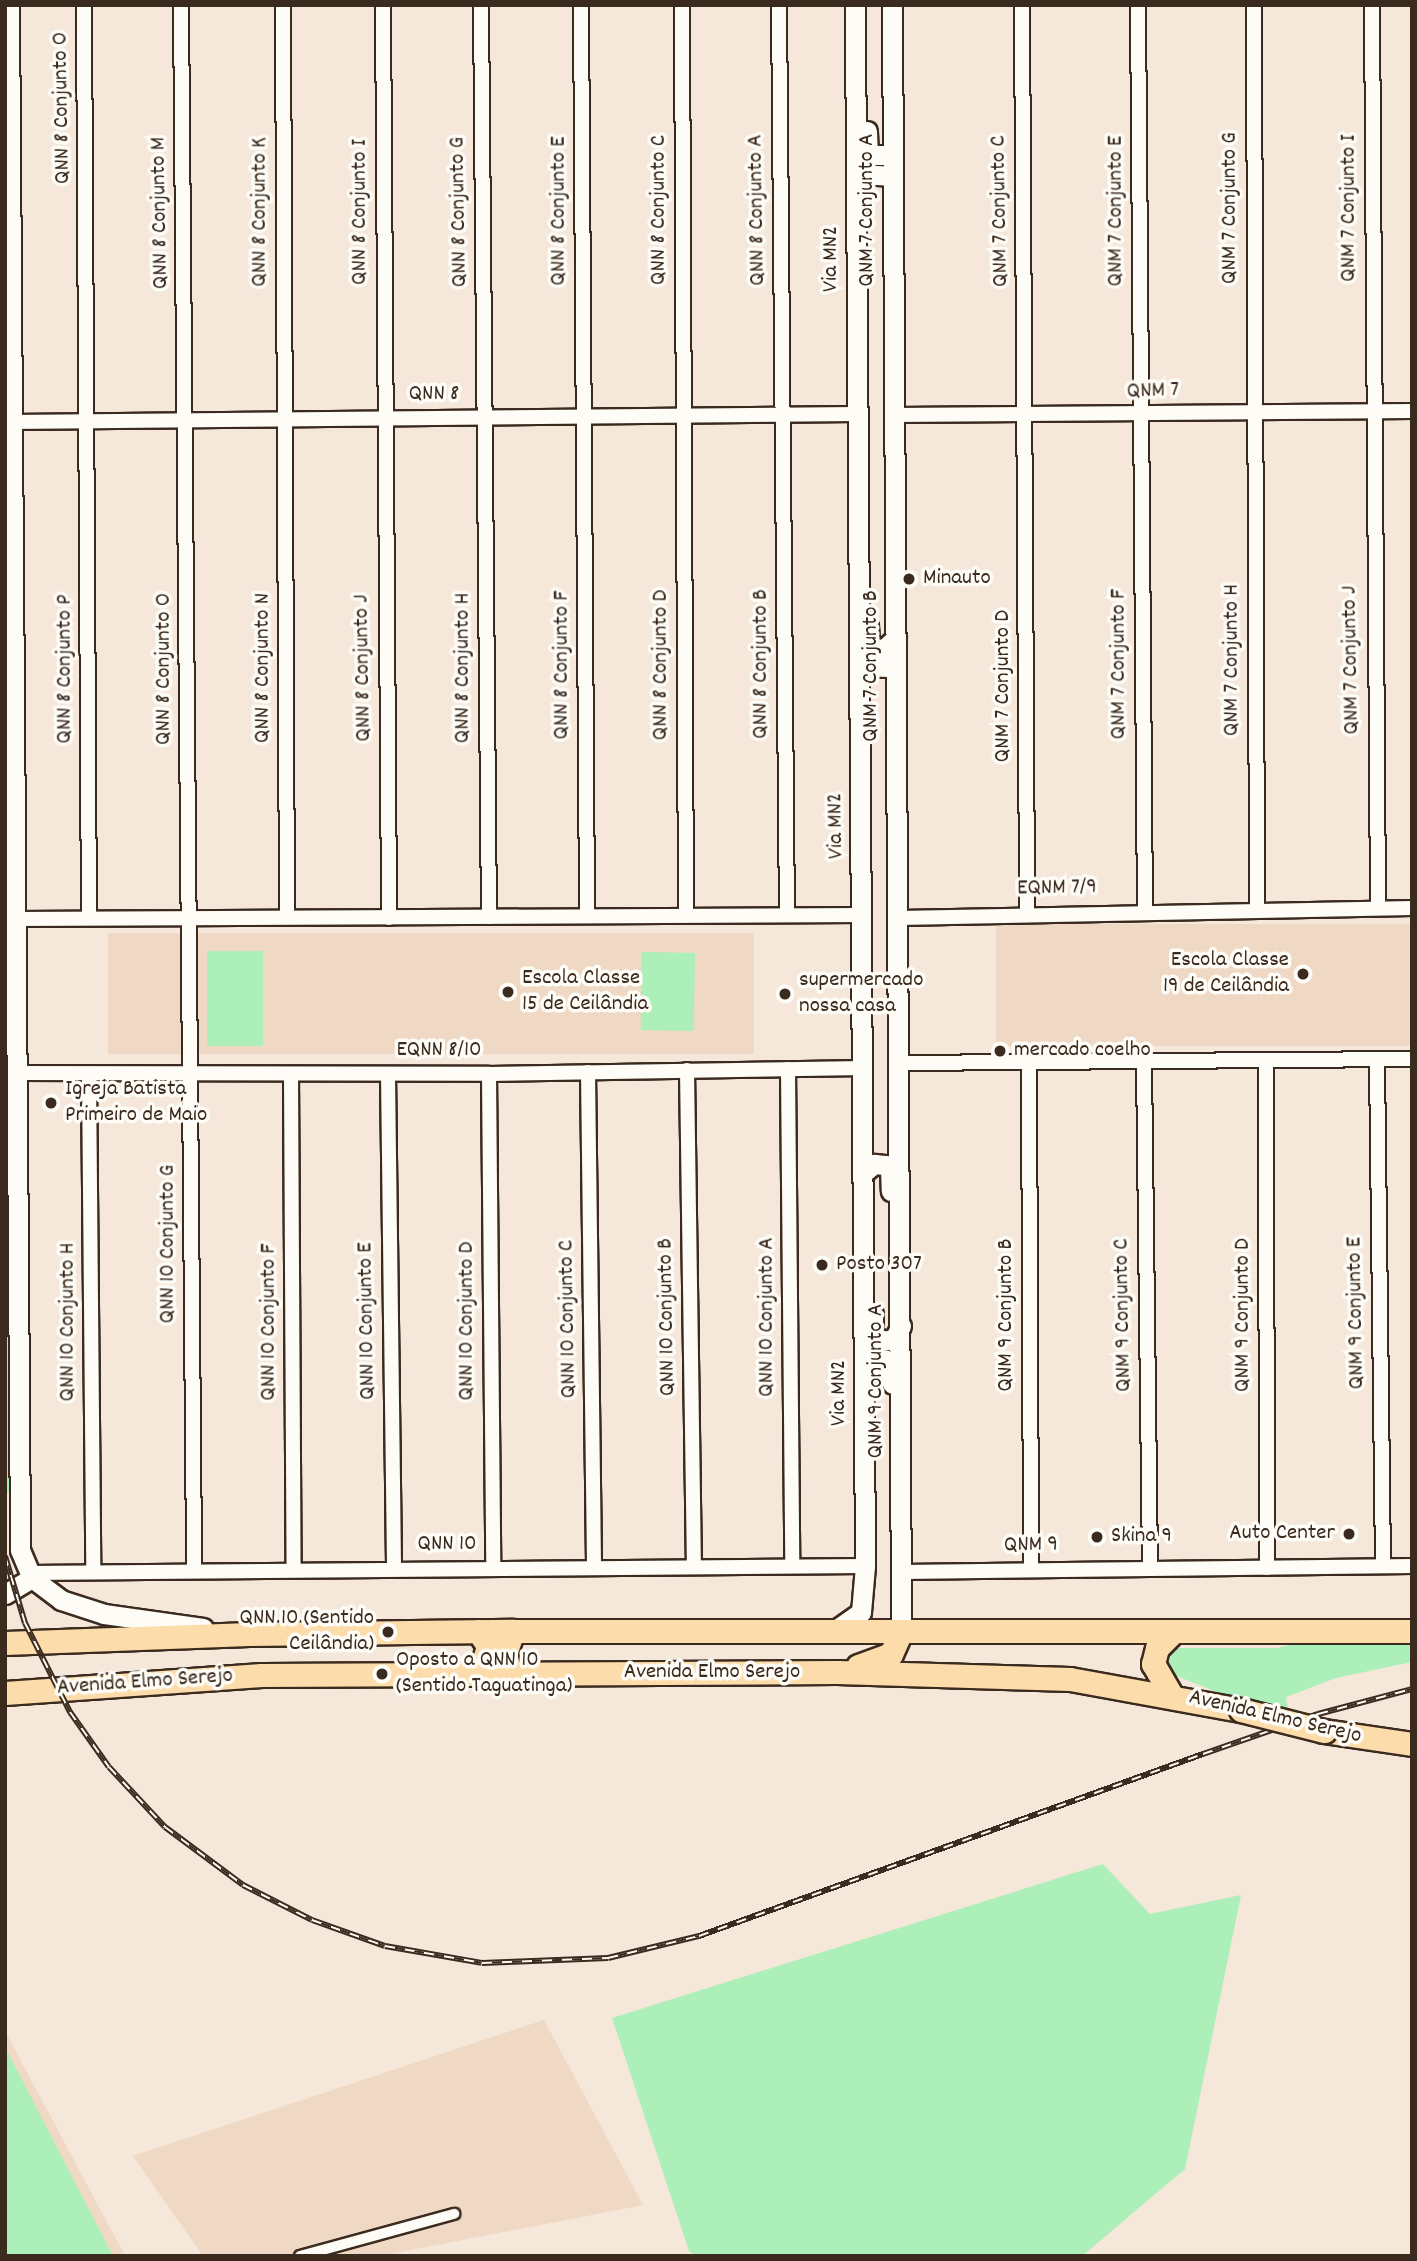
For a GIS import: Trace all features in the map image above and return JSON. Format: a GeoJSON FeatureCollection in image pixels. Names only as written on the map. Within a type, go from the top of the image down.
{"type":"FeatureCollection","features":[{"type":"Feature","properties":{"kind":"main road"},"geometry":{"type":"LineString","coordinates":[[5,1594],[31,1576],[20,1550],[9,5]]}},
{"type":"Feature","properties":{"kind":"main road","name":"QNM 7 Conjunto A"},"geometry":{"type":"LineString","coordinates":[[892,5],[891,176],[895,415]]}},
{"type":"Feature","properties":{"kind":"main road"},"geometry":{"type":"LineString","coordinates":[[855,14],[869,155],[892,155]]}},
{"type":"Feature","properties":{"kind":"main road","name":"Via MN2"},"geometry":{"type":"LineString","coordinates":[[833,1631],[861,1612],[865,1566],[855,14]]}},
{"type":"Feature","properties":{"kind":"main road"},"geometry":{"type":"LineString","coordinates":[[857,174],[891,176]]}},
{"type":"Feature","properties":{"kind":"main road","name":"QNM 7 Conjunto B"},"geometry":{"type":"LineString","coordinates":[[895,415],[899,918]]}},
{"type":"Feature","properties":{"kind":"main road"},"geometry":{"type":"LineString","coordinates":[[857,491],[867,557],[869,643],[883,650],[896,638]]}},
{"type":"Feature","properties":{"kind":"main road"},"geometry":{"type":"LineString","coordinates":[[860,666],[896,667]]}},
{"type":"Feature","properties":{"kind":"main road"},"geometry":{"type":"LineString","coordinates":[[899,918],[899,1063]]}},
{"type":"Feature","properties":{"kind":"main road","name":"QNM 9 Conjunto A"},"geometry":{"type":"LineString","coordinates":[[899,1063],[901,1632]]}},
{"type":"Feature","properties":{"kind":"main road"},"geometry":{"type":"LineString","coordinates":[[862,1174],[874,1164],[890,1168],[892,1206],[900,1221]]}},
{"type":"Feature","properties":{"kind":"main road"},"geometry":{"type":"LineString","coordinates":[[862,1205],[873,1252],[873,1334],[886,1341],[894,1339],[901,1326]]}},
{"type":"Feature","properties":{"kind":"main road"},"geometry":{"type":"LineString","coordinates":[[864,1370],[872,1360],[882,1357],[892,1368],[893,1446],[902,1503]]}},
{"type":"Feature","properties":{"kind":"main road","name":"Avenida Elmo Serejo"},"geometry":{"type":"LineString","coordinates":[[31,1576],[61,1600],[104,1614],[249,1634]]}},
{"type":"Feature","properties":{"kind":"main road"},"geometry":{"type":"LineString","coordinates":[[510,1674],[505,1654],[513,1631]]}},
{"type":"Feature","properties":{"kind":"main road","name":"Avenida Elmo Serejo"},"geometry":{"type":"LineString","coordinates":[[5,1643],[249,1634],[513,1631],[1412,1631]]}},
{"type":"Feature","properties":{"kind":"main road"},"geometry":{"type":"LineString","coordinates":[[1170,1693],[1153,1664],[1157,1648],[1174,1631]]}},
{"type":"Feature","properties":{"kind":"main road"},"geometry":{"type":"LineString","coordinates":[[478,1632],[488,1646],[480,1674]]}},
{"type":"Feature","properties":{"kind":"main road"},"geometry":{"type":"LineString","coordinates":[[837,1672],[891,1654],[901,1632]]}},
{"type":"Feature","properties":{"kind":"main road","name":"Avenida Elmo Serejo"},"geometry":{"type":"LineString","coordinates":[[5,1693],[261,1675],[837,1672],[1013,1674],[1170,1693],[1324,1731],[1412,1744]]}},
{"type":"Feature","properties":{"kind":"street","name":"QNN 8 Conjunto O"},"geometry":{"type":"LineString","coordinates":[[85,5],[88,421]]}},
{"type":"Feature","properties":{"kind":"street","name":"QNN 8 Conjunto M"},"geometry":{"type":"LineString","coordinates":[[181,5],[187,420]]}},
{"type":"Feature","properties":{"kind":"street","name":"QNN 8 Conjunto K"},"geometry":{"type":"LineString","coordinates":[[283,5],[285,419]]}},
{"type":"Feature","properties":{"kind":"street","name":"QNN 8 Conjunto I"},"geometry":{"type":"LineString","coordinates":[[383,5],[383,418]]}},
{"type":"Feature","properties":{"kind":"street","name":"QNN 8 Conjunto G"},"geometry":{"type":"LineString","coordinates":[[481,5],[485,418]]}},
{"type":"Feature","properties":{"kind":"street","name":"QNN 8 Conjunto E"},"geometry":{"type":"LineString","coordinates":[[581,5],[584,416]]}},
{"type":"Feature","properties":{"kind":"street","name":"QNN 8 Conjunto C"},"geometry":{"type":"LineString","coordinates":[[682,5],[684,415]]}},
{"type":"Feature","properties":{"kind":"street","name":"QNN 8 Conjunto A"},"geometry":{"type":"LineString","coordinates":[[779,5],[783,414]]}},
{"type":"Feature","properties":{"kind":"street","name":"QNM 7 Conjunto C"},"geometry":{"type":"LineString","coordinates":[[1022,5],[1026,415]]}},
{"type":"Feature","properties":{"kind":"street","name":"QNM 7 Conjunto E"},"geometry":{"type":"LineString","coordinates":[[1138,5],[1141,415]]}},
{"type":"Feature","properties":{"kind":"street","name":"QNM 7 Conjunto G"},"geometry":{"type":"LineString","coordinates":[[1254,5],[1254,411]]}},
{"type":"Feature","properties":{"kind":"street","name":"QNM 7 Conjunto I"},"geometry":{"type":"LineString","coordinates":[[1372,5],[1373,410]]}},
{"type":"Feature","properties":{"kind":"street","name":"QNM 7 Conjunto J"},"geometry":{"type":"LineString","coordinates":[[1373,410],[1378,908]]}},
{"type":"Feature","properties":{"kind":"street","name":"QNM 7 Conjunto H"},"geometry":{"type":"LineString","coordinates":[[1254,411],[1257,910]]}},
{"type":"Feature","properties":{"kind":"street","name":"QNM 7"},"geometry":{"type":"LineString","coordinates":[[895,415],[1412,411]]}},
{"type":"Feature","properties":{"kind":"street","name":"QNN 8 Conjunto B"},"geometry":{"type":"LineString","coordinates":[[783,414],[787,914]]}},
{"type":"Feature","properties":{"kind":"street","name":"QNN 8"},"geometry":{"type":"LineString","coordinates":[[11,422],[856,414]]}},
{"type":"Feature","properties":{"kind":"street","name":"QNN 8 Conjunto D"},"geometry":{"type":"LineString","coordinates":[[684,415],[686,914]]}},
{"type":"Feature","properties":{"kind":"street","name":"QNM 7 Conjunto D"},"geometry":{"type":"LineString","coordinates":[[1026,415],[1027,914]]}},
{"type":"Feature","properties":{"kind":"street","name":"QNM 7 Conjunto F"},"geometry":{"type":"LineString","coordinates":[[1141,415],[1145,912]]}},
{"type":"Feature","properties":{"kind":"street","name":"QNN 8 Conjunto F"},"geometry":{"type":"LineString","coordinates":[[584,416],[587,914]]}},
{"type":"Feature","properties":{"kind":"street","name":"QNN 8 Conjunto J"},"geometry":{"type":"LineString","coordinates":[[383,418],[389,918]]}},
{"type":"Feature","properties":{"kind":"street","name":"QNN 8 Conjunto H"},"geometry":{"type":"LineString","coordinates":[[485,418],[489,917]]}},
{"type":"Feature","properties":{"kind":"street","name":"QNN 8 Conjunto N"},"geometry":{"type":"LineString","coordinates":[[285,419],[288,917]]}},
{"type":"Feature","properties":{"kind":"street","name":"QNN 8 Conjunto O"},"geometry":{"type":"LineString","coordinates":[[187,420],[189,918]]}},
{"type":"Feature","properties":{"kind":"street","name":"QNN 8 Conjunto P"},"geometry":{"type":"LineString","coordinates":[[88,421],[89,918]]}},
{"type":"Feature","properties":{"kind":"street","name":"EQNM 7/9"},"geometry":{"type":"LineString","coordinates":[[899,918],[1412,908]]}},
{"type":"Feature","properties":{"kind":"street"},"geometry":{"type":"LineString","coordinates":[[16,919],[389,918],[587,914],[862,915]]}},
{"type":"Feature","properties":{"kind":"street","name":"QNN 10 Conjunto G"},"geometry":{"type":"LineString","coordinates":[[189,918],[194,1571]]}},
{"type":"Feature","properties":{"kind":"street"},"geometry":{"type":"LineString","coordinates":[[899,1063],[1266,1063],[1412,1059]]}},
{"type":"Feature","properties":{"kind":"street","name":"QNM 9 Conjunto E"},"geometry":{"type":"LineString","coordinates":[[1377,1060],[1383,1566]]}},
{"type":"Feature","properties":{"kind":"street","name":"QNM 9 Conjunto C"},"geometry":{"type":"LineString","coordinates":[[1144,1061],[1150,1568]]}},
{"type":"Feature","properties":{"kind":"street","name":"QNM 9 Conjunto B"},"geometry":{"type":"LineString","coordinates":[[1029,1062],[1031,1568]]}},
{"type":"Feature","properties":{"kind":"street","name":"QNM 9 Conjunto D"},"geometry":{"type":"LineString","coordinates":[[1266,1063],[1267,1567]]}},
{"type":"Feature","properties":{"kind":"street","name":"EQNN 8/10"},"geometry":{"type":"LineString","coordinates":[[15,1073],[489,1074],[863,1068]]}},
{"type":"Feature","properties":{"kind":"street","name":"QNN 10 Conjunto A"},"geometry":{"type":"LineString","coordinates":[[788,1069],[792,1565]]}},
{"type":"Feature","properties":{"kind":"street","name":"QNN 10 Conjunto B"},"geometry":{"type":"LineString","coordinates":[[687,1070],[694,1564]]}},
{"type":"Feature","properties":{"kind":"street","name":"QNN 10 Conjunto C"},"geometry":{"type":"LineString","coordinates":[[588,1072],[594,1565]]}},
{"type":"Feature","properties":{"kind":"street","name":"QNN 10 Conjunto H"},"geometry":{"type":"LineString","coordinates":[[89,1074],[93,1571]]}},
{"type":"Feature","properties":{"kind":"street","name":"QNN 10 Conjunto E"},"geometry":{"type":"LineString","coordinates":[[388,1074],[394,1567]]}},
{"type":"Feature","properties":{"kind":"street","name":"QNN 10 Conjunto D"},"geometry":{"type":"LineString","coordinates":[[489,1074],[493,1567]]}},
{"type":"Feature","properties":{"kind":"street","name":"QNN 10 Conjunto F"},"geometry":{"type":"LineString","coordinates":[[291,1075],[295,1569]]}},
{"type":"Feature","properties":{"kind":"street","name":"QNN 10"},"geometry":{"type":"LineString","coordinates":[[31,1576],[93,1571],[394,1567],[694,1564],[865,1566]]}},
{"type":"Feature","properties":{"kind":"street","name":"QNM 9"},"geometry":{"type":"LineString","coordinates":[[902,1572],[1031,1568],[1412,1566]]}},
{"type":"Feature","properties":{"kind":"street"},"geometry":{"type":"LineString","coordinates":[[300,2256],[454,2214]]}},
{"type":"Feature","properties":{"kind":"shaded area"},"geometry":{"type":"Polygon","coordinates":[[[996,924],[1412,924],[1412,1046],[996,1046],[996,924]]]}},
{"type":"Feature","properties":{"kind":"shaded area"},"geometry":{"type":"Polygon","coordinates":[[[108,933],[754,933],[754,1054],[108,1054],[108,933]]]}},
{"type":"Feature","properties":{"kind":"shaded area"},"geometry":{"type":"Polygon","coordinates":[[[544,2020],[643,2205],[380,2256],[203,2256],[133,2156],[544,2020]]]}},
{"type":"Feature","properties":{"kind":"shaded area"},"geometry":{"type":"Polygon","coordinates":[[[5,2031],[125,2256],[5,2256],[5,2031]]]}},
{"type":"Feature","properties":{"kind":"green space"},"geometry":{"type":"Polygon","coordinates":[[[207,951],[263,951],[263,1046],[207,1046],[207,951]]]}},
{"type":"Feature","properties":{"kind":"green space"},"geometry":{"type":"Polygon","coordinates":[[[642,952],[695,953],[694,1031],[641,1030],[642,952]]]}},
{"type":"Feature","properties":{"kind":"green space"},"geometry":{"type":"Polygon","coordinates":[[[5,967],[11,1491],[5,1496],[5,967]]]}},
{"type":"Feature","properties":{"kind":"green space"},"geometry":{"type":"Polygon","coordinates":[[[1307,1640],[1412,1640],[1412,1662],[1336,1678],[1286,1697],[1288,1709],[1219,1693],[1164,1671],[1164,1653],[1172,1648],[1278,1648],[1307,1640]]]}},
{"type":"Feature","properties":{"kind":"green space"},"geometry":{"type":"Polygon","coordinates":[[[1103,1864],[1150,1914],[1241,1895],[1185,2169],[1082,2256],[696,2256],[689,2251],[612,2018],[1103,1864]]]}},
{"type":"Feature","properties":{"kind":"green space"},"geometry":{"type":"Polygon","coordinates":[[[5,2047],[113,2256],[5,2256],[5,2047]]]}},
{"type":"Feature","properties":{"kind":"railway"},"geometry":{"type":"LineString","coordinates":[[5,1556],[25,1623],[70,1712],[109,1767],[165,1827],[243,1885],[312,1920],[385,1946],[482,1963],[608,1958],[699,1936],[1318,1714],[1412,1689]]}},
{"type":"Feature","properties":{"kind":"place","name":"Minauto"},"geometry":{"type":"Point","coordinates":[909,579]}},
{"type":"Feature","properties":{"kind":"place","name":"Escola Classe 19 de Ceilândia"},"geometry":{"type":"Point","coordinates":[1303,974]}},
{"type":"Feature","properties":{"kind":"place","name":"Escola Classe 15 de Ceilândia"},"geometry":{"type":"Point","coordinates":[508,992]}},
{"type":"Feature","properties":{"kind":"place","name":"supermercado nossa casa"},"geometry":{"type":"Point","coordinates":[785,994]}},
{"type":"Feature","properties":{"kind":"place","name":"mercado coelho"},"geometry":{"type":"Point","coordinates":[1000,1051]}},
{"type":"Feature","properties":{"kind":"place","name":"Igreja Batista Primeiro de Maio"},"geometry":{"type":"Point","coordinates":[51,1103]}},
{"type":"Feature","properties":{"kind":"place","name":"Posto 307"},"geometry":{"type":"Point","coordinates":[822,1265]}},
{"type":"Feature","properties":{"kind":"place","name":"Auto Center"},"geometry":{"type":"Point","coordinates":[1349,1534]}},
{"type":"Feature","properties":{"kind":"place","name":"Skina 9"},"geometry":{"type":"Point","coordinates":[1097,1537]}},
{"type":"Feature","properties":{"kind":"place","name":"QNN 10 (Sentido Ceilândia)"},"geometry":{"type":"Point","coordinates":[388,1632]}},
{"type":"Feature","properties":{"kind":"place","name":"Oposto a QNN 10 (Sentido Taguatinga)"},"geometry":{"type":"Point","coordinates":[382,1674]}}]}
